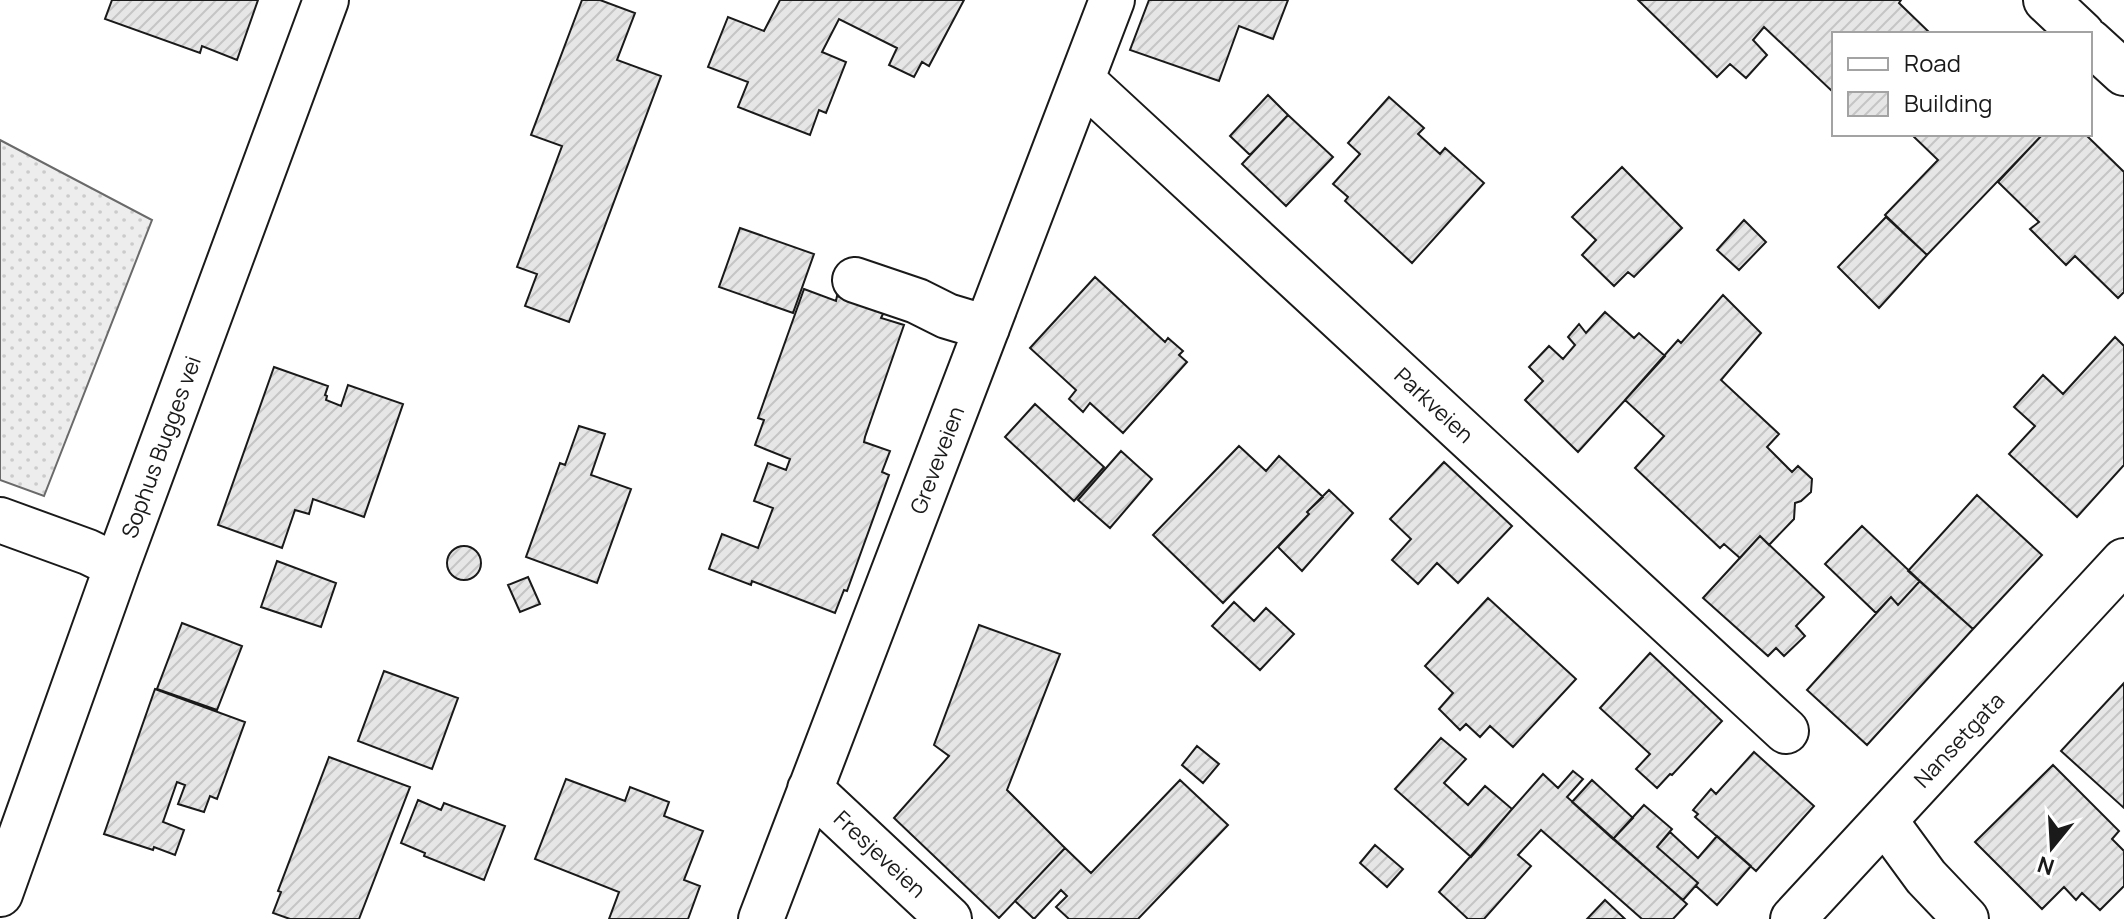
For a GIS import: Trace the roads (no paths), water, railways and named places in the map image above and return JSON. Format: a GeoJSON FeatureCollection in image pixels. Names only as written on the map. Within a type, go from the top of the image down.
{"type":"FeatureCollection","features":[{"type":"Feature","properties":{"kind":"street","name":"Sophus Bugges vei"},"geometry":{"type":"LineString","coordinates":[[0,894],[117,566],[326,0]]}},
{"type":"Feature","properties":{"kind":"street","name":"Greveveien"},"geometry":{"type":"LineString","coordinates":[[761,919],[1112,0]]}},
{"type":"Feature","properties":{"kind":"street"},"geometry":{"type":"LineString","coordinates":[[2046,0],[2080,32]]}},
{"type":"Feature","properties":{"kind":"street"},"geometry":{"type":"LineString","coordinates":[[2092,44],[2124,73]]}},
{"type":"Feature","properties":{"kind":"street","name":"Parkveien"},"geometry":{"type":"LineString","coordinates":[[1082,80],[1786,731]]}},
{"type":"Feature","properties":{"kind":"street"},"geometry":{"type":"LineString","coordinates":[[855,280],[987,328]]}},
{"type":"Feature","properties":{"kind":"street"},"geometry":{"type":"LineString","coordinates":[[0,520],[88,552],[117,566]]}},
{"type":"Feature","properties":{"kind":"street","name":"Nansetgata"},"geometry":{"type":"LineString","coordinates":[[1793,919],[2124,561]]}},
{"type":"Feature","properties":{"kind":"street","name":"Fresjeveien"},"geometry":{"type":"LineString","coordinates":[[810,789],[949,919]]}},
{"type":"Feature","properties":{"kind":"street"},"geometry":{"type":"LineString","coordinates":[[1885,821],[1926,877],[1966,919]]}}]}
